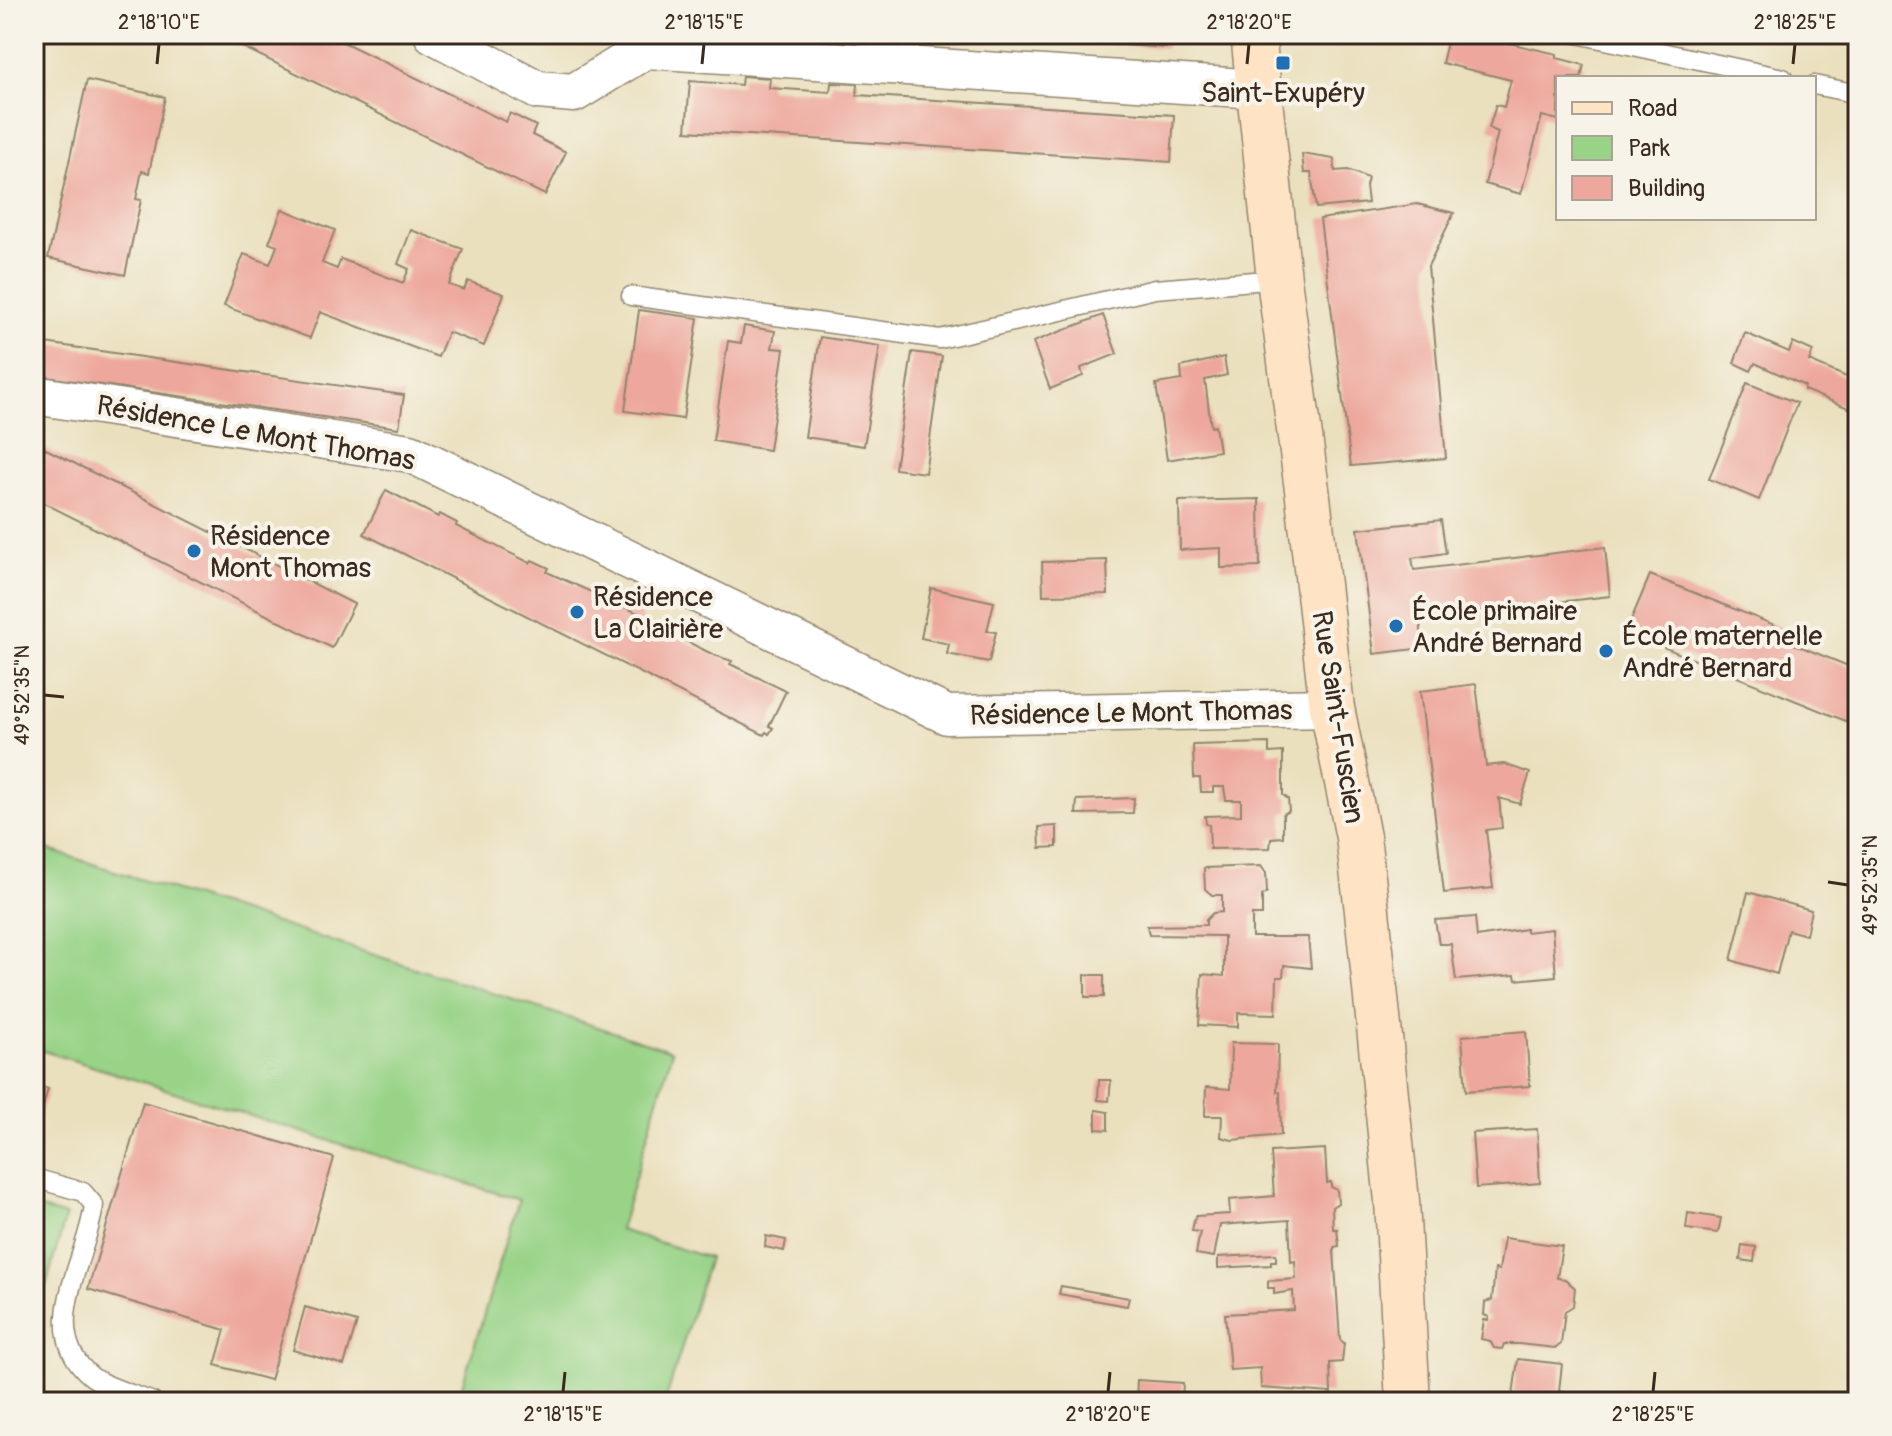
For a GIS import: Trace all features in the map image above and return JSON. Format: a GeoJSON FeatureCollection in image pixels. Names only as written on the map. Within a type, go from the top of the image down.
{"type":"FeatureCollection","features":[{"type":"Feature","properties":{"kind":"main road","name":"Rue Saint-Fuscien"},"geometry":{"type":"LineString","coordinates":[[1253,34],[1279,279],[1332,708],[1358,837],[1367,911],[1397,1201],[1408,1402]]}},
{"type":"Feature","properties":{"kind":"street"},"geometry":{"type":"LineString","coordinates":[[433,34],[538,90],[574,93],[646,49],[1259,89]]}},
{"type":"Feature","properties":{"kind":"street","name":"Résidence Le Mont Thomas"},"geometry":{"type":"LineString","coordinates":[[34,395],[410,453],[947,715],[1332,708]]}},
{"type":"Feature","properties":{"kind":"lane"},"geometry":{"type":"LineString","coordinates":[[1577,34],[1774,76]]}},
{"type":"Feature","properties":{"kind":"lane"},"geometry":{"type":"LineString","coordinates":[[1816,85],[1858,94]]}},
{"type":"Feature","properties":{"kind":"lane"},"geometry":{"type":"LineString","coordinates":[[631,296],[940,339],[1155,289],[1279,279]]}},
{"type":"Feature","properties":{"kind":"lane"},"geometry":{"type":"LineString","coordinates":[[34,1178],[83,1192],[94,1205],[92,1222],[64,1313],[69,1352],[93,1378],[153,1402]]}},
{"type":"Feature","properties":{"kind":"green space"},"geometry":{"type":"Polygon","coordinates":[[[34,845],[672,1051],[620,1230],[709,1258],[665,1402],[457,1402],[519,1200],[34,1048],[34,845]]]}},
{"type":"Feature","properties":{"kind":"green space"},"geometry":{"type":"Polygon","coordinates":[[[34,1207],[66,1216],[34,1327],[34,1207]]]}},
{"type":"Feature","properties":{"kind":"building"},"geometry":{"type":"Polygon","coordinates":[[[216,34],[327,34],[506,122],[510,113],[536,126],[532,135],[566,152],[545,195],[216,34]]]}},
{"type":"Feature","properties":{"kind":"building"},"geometry":{"type":"Polygon","coordinates":[[[1096,34],[1167,34],[1166,48],[1095,43],[1096,34]]]}},
{"type":"Feature","properties":{"kind":"building"},"geometry":{"type":"Polygon","coordinates":[[[1449,34],[1468,34],[1557,54],[1557,58],[1584,65],[1581,76],[1556,76],[1556,120],[1542,116],[1521,194],[1485,184],[1498,132],[1489,128],[1496,105],[1504,107],[1511,80],[1442,63],[1449,34]]]}},
{"type":"Feature","properties":{"kind":"building"},"geometry":{"type":"Polygon","coordinates":[[[742,76],[770,78],[769,88],[830,92],[831,83],[858,84],[857,95],[1174,115],[1171,162],[686,131],[690,81],[741,85],[742,76]]]}},
{"type":"Feature","properties":{"kind":"building"},"geometry":{"type":"Polygon","coordinates":[[[87,80],[165,97],[149,173],[142,171],[136,199],[141,200],[125,275],[48,258],[87,80]]]}},
{"type":"Feature","properties":{"kind":"building"},"geometry":{"type":"Polygon","coordinates":[[[1302,154],[1334,159],[1335,171],[1348,170],[1368,178],[1368,203],[1316,208],[1311,173],[1304,173],[1302,154]]]}},
{"type":"Feature","properties":{"kind":"building"},"geometry":{"type":"Polygon","coordinates":[[[1417,204],[1454,213],[1428,266],[1446,458],[1351,466],[1320,219],[1417,204]]]}},
{"type":"Feature","properties":{"kind":"building"},"geometry":{"type":"Polygon","coordinates":[[[282,209],[335,230],[322,263],[337,269],[341,259],[403,283],[409,269],[398,264],[411,230],[463,249],[449,285],[464,290],[468,281],[504,294],[484,346],[448,332],[438,357],[320,312],[310,338],[224,306],[244,254],[270,264],[277,246],[269,243],[282,209]]]}},
{"type":"Feature","properties":{"kind":"building"},"geometry":{"type":"Polygon","coordinates":[[[639,310],[698,318],[683,419],[625,411],[639,310]]]}},
{"type":"Feature","properties":{"kind":"building"},"geometry":{"type":"Polygon","coordinates":[[[1103,315],[1117,354],[1081,368],[1083,376],[1050,389],[1033,342],[1103,315]]]}},
{"type":"Feature","properties":{"kind":"building"},"geometry":{"type":"Polygon","coordinates":[[[744,326],[775,331],[772,348],[784,349],[769,450],[713,441],[728,341],[741,343],[744,326]]]}},
{"type":"Feature","properties":{"kind":"building"},"geometry":{"type":"Polygon","coordinates":[[[1745,333],[1789,352],[1793,342],[1813,351],[1809,361],[1858,382],[1858,412],[1804,390],[1805,386],[1755,363],[1751,371],[1734,363],[1745,333]]]}},
{"type":"Feature","properties":{"kind":"building"},"geometry":{"type":"Polygon","coordinates":[[[820,337],[880,346],[864,446],[805,437],[820,337]]]}},
{"type":"Feature","properties":{"kind":"building"},"geometry":{"type":"Polygon","coordinates":[[[45,343],[404,395],[399,428],[40,376],[45,343]]]}},
{"type":"Feature","properties":{"kind":"building"},"geometry":{"type":"Polygon","coordinates":[[[912,352],[942,356],[925,473],[895,469],[912,352]]]}},
{"type":"Feature","properties":{"kind":"building"},"geometry":{"type":"Polygon","coordinates":[[[1224,357],[1227,375],[1205,380],[1211,427],[1215,426],[1219,451],[1167,460],[1156,384],[1182,380],[1181,367],[1224,357]]]}},
{"type":"Feature","properties":{"kind":"building"},"geometry":{"type":"Polygon","coordinates":[[[1747,383],[1797,403],[1759,500],[1709,479],[1747,383]]]}},
{"type":"Feature","properties":{"kind":"building","name":"Résidence Mont Thomas"},"geometry":{"type":"Polygon","coordinates":[[[34,443],[354,604],[332,648],[34,498],[34,443]]]}},
{"type":"Feature","properties":{"kind":"building","name":"Résidence La Clairière"},"geometry":{"type":"Polygon","coordinates":[[[386,490],[438,517],[440,514],[457,523],[456,526],[530,563],[532,560],[549,568],[547,572],[642,615],[640,618],[732,661],[730,664],[786,691],[769,726],[773,728],[764,735],[364,534],[386,490]]]}},
{"type":"Feature","properties":{"kind":"building"},"geometry":{"type":"Polygon","coordinates":[[[1259,499],[1260,567],[1221,568],[1221,548],[1180,550],[1179,501],[1259,499]]]}},
{"type":"Feature","properties":{"kind":"building"},"geometry":{"type":"Polygon","coordinates":[[[1441,520],[1446,553],[1412,558],[1414,570],[1605,547],[1610,596],[1419,618],[1424,648],[1374,654],[1358,529],[1441,520]]]}},
{"type":"Feature","properties":{"kind":"building"},"geometry":{"type":"Polygon","coordinates":[[[1107,560],[1108,594],[1043,595],[1042,562],[1107,560]]]}},
{"type":"Feature","properties":{"kind":"building"},"geometry":{"type":"Polygon","coordinates":[[[1650,575],[1794,633],[1789,642],[1858,670],[1858,726],[1626,632],[1650,575]]]}},
{"type":"Feature","properties":{"kind":"building"},"geometry":{"type":"Polygon","coordinates":[[[931,588],[994,602],[987,631],[996,632],[989,662],[947,654],[949,644],[921,638],[931,588]]]}},
{"type":"Feature","properties":{"kind":"building"},"geometry":{"type":"Polygon","coordinates":[[[1476,684],[1486,766],[1504,764],[1530,773],[1520,804],[1499,798],[1502,828],[1486,830],[1493,888],[1444,893],[1420,691],[1476,684]]]}},
{"type":"Feature","properties":{"kind":"building"},"geometry":{"type":"Polygon","coordinates":[[[1269,743],[1269,753],[1283,752],[1283,795],[1288,799],[1289,811],[1283,814],[1283,837],[1271,838],[1270,848],[1210,849],[1209,825],[1205,816],[1241,815],[1241,800],[1226,800],[1224,787],[1213,787],[1213,792],[1201,792],[1200,778],[1194,778],[1193,745],[1269,743]]]}},
{"type":"Feature","properties":{"kind":"building"},"geometry":{"type":"Polygon","coordinates":[[[1134,798],[1133,813],[1076,814],[1077,800],[1134,798]]]}},
{"type":"Feature","properties":{"kind":"building"},"geometry":{"type":"Polygon","coordinates":[[[1057,826],[1057,847],[1040,848],[1039,827],[1057,826]]]}},
{"type":"Feature","properties":{"kind":"building"},"geometry":{"type":"Polygon","coordinates":[[[1261,866],[1266,873],[1267,892],[1262,896],[1262,915],[1252,915],[1252,937],[1308,937],[1311,968],[1284,965],[1283,977],[1277,977],[1276,1014],[1238,1013],[1238,1027],[1199,1025],[1202,974],[1224,976],[1224,936],[1149,935],[1147,926],[1206,925],[1206,920],[1213,913],[1222,912],[1222,895],[1212,895],[1205,889],[1204,868],[1261,866]]]}},
{"type":"Feature","properties":{"kind":"building"},"geometry":{"type":"Polygon","coordinates":[[[1748,892],[1811,910],[1806,935],[1788,930],[1777,974],[1731,960],[1748,892]]]}},
{"type":"Feature","properties":{"kind":"building"},"geometry":{"type":"Polygon","coordinates":[[[1475,917],[1477,937],[1526,929],[1526,932],[1552,929],[1556,976],[1516,980],[1515,975],[1456,980],[1451,944],[1439,944],[1435,920],[1475,917]]]}},
{"type":"Feature","properties":{"kind":"building"},"geometry":{"type":"Polygon","coordinates":[[[1085,975],[1104,975],[1104,997],[1085,997],[1085,975]]]}},
{"type":"Feature","properties":{"kind":"building"},"geometry":{"type":"Polygon","coordinates":[[[1526,1031],[1530,1086],[1466,1091],[1462,1036],[1526,1031]]]}},
{"type":"Feature","properties":{"kind":"building"},"geometry":{"type":"Polygon","coordinates":[[[1231,1043],[1278,1044],[1277,1092],[1280,1092],[1281,1135],[1232,1140],[1221,1137],[1222,1116],[1205,1116],[1206,1087],[1230,1089],[1231,1043]]]}},
{"type":"Feature","properties":{"kind":"building"},"geometry":{"type":"Polygon","coordinates":[[[1099,1080],[1111,1080],[1109,1101],[1098,1100],[1099,1080]]]}},
{"type":"Feature","properties":{"kind":"building"},"geometry":{"type":"Polygon","coordinates":[[[34,1085],[48,1089],[35,1134],[34,1133],[34,1085]]]}},
{"type":"Feature","properties":{"kind":"building"},"geometry":{"type":"Polygon","coordinates":[[[143,1102],[334,1158],[270,1380],[215,1365],[225,1330],[88,1289],[143,1102]]]}},
{"type":"Feature","properties":{"kind":"building"},"geometry":{"type":"Polygon","coordinates":[[[1096,1110],[1108,1112],[1108,1130],[1096,1129],[1096,1110]]]}},
{"type":"Feature","properties":{"kind":"building"},"geometry":{"type":"Polygon","coordinates":[[[1537,1129],[1540,1183],[1476,1188],[1472,1133],[1537,1129]]]}},
{"type":"Feature","properties":{"kind":"building"},"geometry":{"type":"Polygon","coordinates":[[[1325,1149],[1327,1183],[1331,1182],[1331,1187],[1337,1190],[1338,1203],[1332,1207],[1333,1229],[1337,1229],[1339,1246],[1334,1250],[1340,1340],[1344,1343],[1342,1362],[1330,1363],[1331,1393],[1261,1388],[1260,1368],[1230,1370],[1225,1314],[1294,1310],[1293,1291],[1274,1294],[1274,1288],[1268,1288],[1268,1281],[1296,1279],[1295,1261],[1291,1262],[1289,1220],[1220,1225],[1214,1257],[1196,1254],[1200,1232],[1192,1231],[1194,1221],[1196,1216],[1230,1214],[1229,1200],[1274,1196],[1271,1152],[1325,1149]]]}},
{"type":"Feature","properties":{"kind":"building"},"geometry":{"type":"Polygon","coordinates":[[[1688,1213],[1721,1218],[1718,1233],[1686,1229],[1688,1213]]]}},
{"type":"Feature","properties":{"kind":"building"},"geometry":{"type":"Polygon","coordinates":[[[766,1236],[786,1240],[784,1251],[765,1247],[766,1236]]]}},
{"type":"Feature","properties":{"kind":"building"},"geometry":{"type":"Polygon","coordinates":[[[1504,1238],[1562,1246],[1557,1278],[1565,1279],[1575,1288],[1573,1306],[1565,1311],[1561,1344],[1556,1348],[1504,1344],[1502,1349],[1494,1348],[1490,1341],[1481,1339],[1484,1320],[1489,1317],[1484,1315],[1485,1302],[1492,1300],[1495,1269],[1499,1270],[1504,1238]]]}},
{"type":"Feature","properties":{"kind":"building"},"geometry":{"type":"Polygon","coordinates":[[[1742,1245],[1756,1247],[1754,1262],[1740,1260],[1742,1245]]]}},
{"type":"Feature","properties":{"kind":"building"},"geometry":{"type":"Polygon","coordinates":[[[1276,1254],[1276,1261],[1271,1261],[1271,1265],[1218,1268],[1218,1257],[1276,1254]]]}},
{"type":"Feature","properties":{"kind":"building"},"geometry":{"type":"Polygon","coordinates":[[[1061,1286],[1129,1298],[1127,1306],[1059,1294],[1061,1286]]]}},
{"type":"Feature","properties":{"kind":"building"},"geometry":{"type":"Polygon","coordinates":[[[305,1307],[357,1322],[344,1365],[293,1350],[305,1307]]]}},
{"type":"Feature","properties":{"kind":"building"},"geometry":{"type":"Polygon","coordinates":[[[1518,1359],[1562,1364],[1559,1391],[1567,1392],[1566,1402],[1512,1402],[1518,1359]]]}},
{"type":"Feature","properties":{"kind":"building"},"geometry":{"type":"Polygon","coordinates":[[[1137,1380],[1183,1383],[1182,1402],[1136,1401],[1137,1380]]]}},
{"type":"Feature","properties":{"kind":"place","name":"Saint-Exupéry"},"geometry":{"type":"Point","coordinates":[1283,63]}},
{"type":"Feature","properties":{"kind":"place","name":"Résidence Mont Thomas"},"geometry":{"type":"Point","coordinates":[194,551]}},
{"type":"Feature","properties":{"kind":"place","name":"Résidence La Clairière"},"geometry":{"type":"Point","coordinates":[577,612]}},
{"type":"Feature","properties":{"kind":"place","name":"École primaire André Bernard"},"geometry":{"type":"Point","coordinates":[1396,626]}},
{"type":"Feature","properties":{"kind":"place","name":"École maternelle André Bernard"},"geometry":{"type":"Point","coordinates":[1606,651]}}]}
